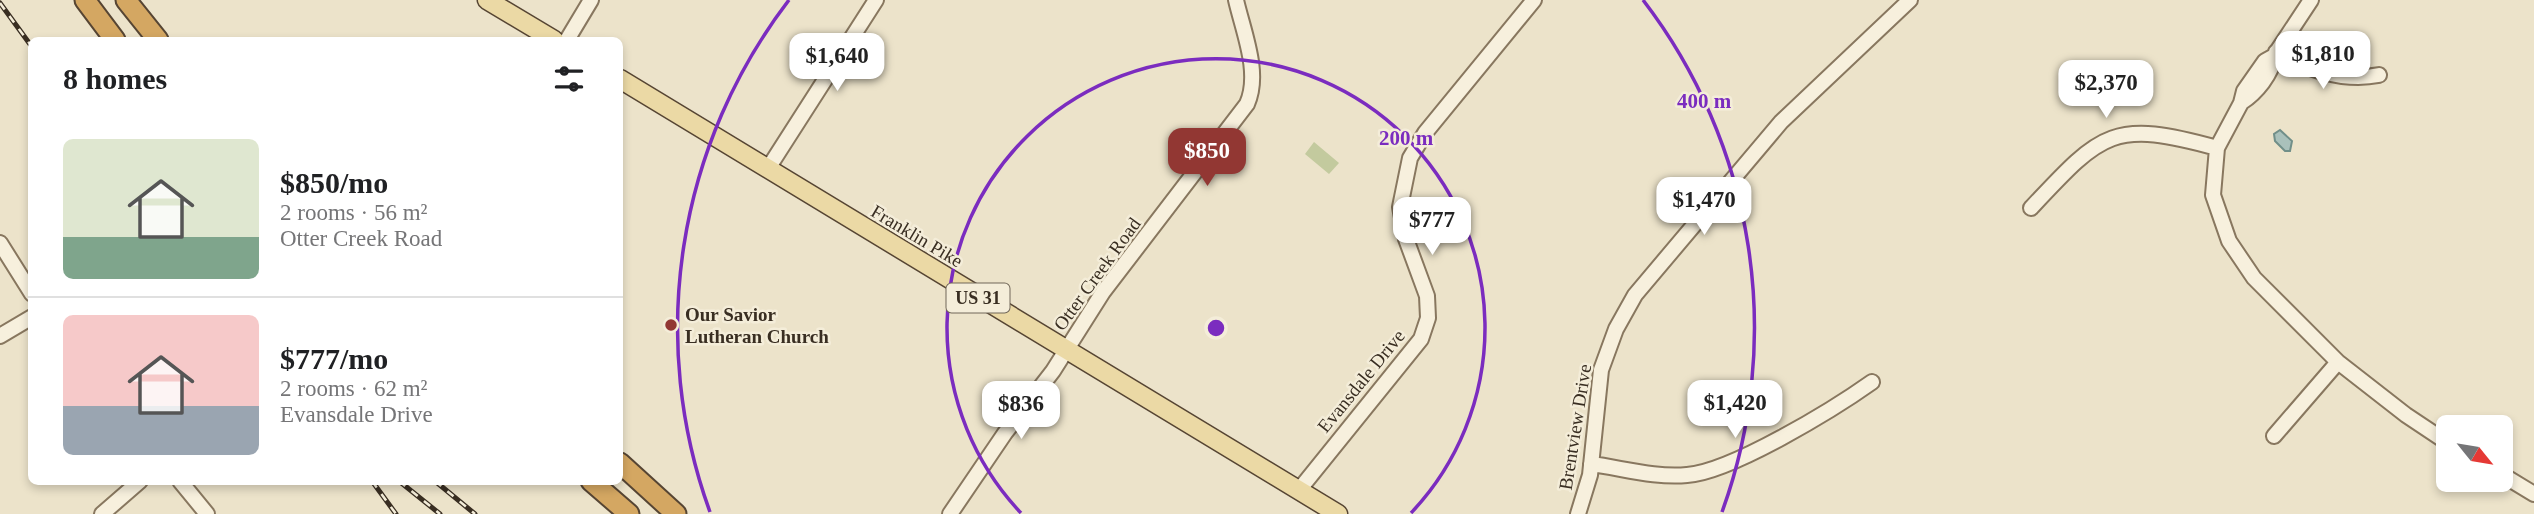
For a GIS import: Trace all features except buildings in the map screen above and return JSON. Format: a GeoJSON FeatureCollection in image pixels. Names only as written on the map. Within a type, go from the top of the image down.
{"type":"FeatureCollection","features":[{"type":"Feature","properties":{"kind":"highway"},"geometry":{"type":"LineString","coordinates":[[85,0],[113,37]]}},
{"type":"Feature","properties":{"kind":"highway"},"geometry":{"type":"LineString","coordinates":[[126,0],[156,37]]}},
{"type":"Feature","properties":{"kind":"highway"},"geometry":{"type":"LineString","coordinates":[[623,466],[676,514]]}},
{"type":"Feature","properties":{"kind":"highway"},"geometry":{"type":"LineString","coordinates":[[596,485],[629,514]]}},
{"type":"Feature","properties":{"kind":"main road"},"geometry":{"type":"LineString","coordinates":[[487,0],[549,37]]}},
{"type":"Feature","properties":{"kind":"main road","name":"Franklin Pike"},"geometry":{"type":"LineString","coordinates":[[623,81],[1338,514]]}},
{"type":"Feature","properties":{"kind":"street"},"geometry":{"type":"LineString","coordinates":[[569,37],[591,0]]}},
{"type":"Feature","properties":{"kind":"street"},"geometry":{"type":"LineString","coordinates":[[769,167],[876,0]]}},
{"type":"Feature","properties":{"kind":"street","name":"Otter Creek Road"},"geometry":{"type":"LineString","coordinates":[[950,514],[1066,351],[1103,292],[1247,104],[1252,90],[1252,74],[1236,0]]}},
{"type":"Feature","properties":{"kind":"street","name":"Evansdale Drive"},"geometry":{"type":"LineString","coordinates":[[1299,491],[1408,358],[1425,331],[1428,318],[1427,296],[1401,218],[1401,194],[1410,158],[1425,132],[1534,0]]}},
{"type":"Feature","properties":{"kind":"street","name":"Brentview Drive"},"geometry":{"type":"LineString","coordinates":[[1578,514],[1591,464],[1601,370],[1616,329],[1634,295],[1781,121],[1910,0]]}},
{"type":"Feature","properties":{"kind":"street"},"geometry":{"type":"LineString","coordinates":[[2311,0],[2275,54],[2273,66],[2252,96],[2241,103],[2217,148],[2213,195],[2222,226],[2236,256],[2337,362],[2436,435]]}},
{"type":"Feature","properties":{"kind":"street"},"geometry":{"type":"LineString","coordinates":[[2275,54],[2333,75],[2360,78],[2379,75]]}},
{"type":"Feature","properties":{"kind":"street"},"geometry":{"type":"LineString","coordinates":[[2031,208],[2080,157],[2114,136],[2133,132],[2156,133],[2217,148]]}},
{"type":"Feature","properties":{"kind":"street"},"geometry":{"type":"LineString","coordinates":[[0,243],[28,288]]}},
{"type":"Feature","properties":{"kind":"street"},"geometry":{"type":"LineString","coordinates":[[0,336],[28,319]]}},
{"type":"Feature","properties":{"kind":"street"},"geometry":{"type":"LineString","coordinates":[[2274,436],[2337,362]]}},
{"type":"Feature","properties":{"kind":"street"},"geometry":{"type":"LineString","coordinates":[[1591,464],[1676,475],[1704,472],[1764,445],[1844,401],[1872,382]]}},
{"type":"Feature","properties":{"kind":"street"},"geometry":{"type":"LineString","coordinates":[[2513,481],[2534,494]]}},
{"type":"Feature","properties":{"kind":"street"},"geometry":{"type":"LineString","coordinates":[[102,514],[135,485]]}},
{"type":"Feature","properties":{"kind":"street"},"geometry":{"type":"LineString","coordinates":[[183,485],[207,514]]}},
{"type":"Feature","properties":{"kind":"green space"},"geometry":{"type":"Polygon","coordinates":[[[1314,142],[1339,163],[1329,174],[1305,154],[1314,142]]]}},
{"type":"Feature","properties":{"kind":"water"},"geometry":{"type":"Polygon","coordinates":[[[2280,130],[2292,141],[2290,151],[2285,151],[2275,141],[2274,134],[2280,130]]]}},
{"type":"Feature","properties":{"kind":"railway"},"geometry":{"type":"LineString","coordinates":[[0,3],[28,42]]}},
{"type":"Feature","properties":{"kind":"railway"},"geometry":{"type":"LineString","coordinates":[[375,485],[396,514]]}},
{"type":"Feature","properties":{"kind":"railway"},"geometry":{"type":"LineString","coordinates":[[404,485],[440,514]]}},
{"type":"Feature","properties":{"kind":"railway"},"geometry":{"type":"LineString","coordinates":[[440,485],[475,514]]}},
{"type":"Feature","properties":{"kind":"place","name":"Our Savior Lutheran Church"},"geometry":{"type":"Point","coordinates":[671,325]}}]}
